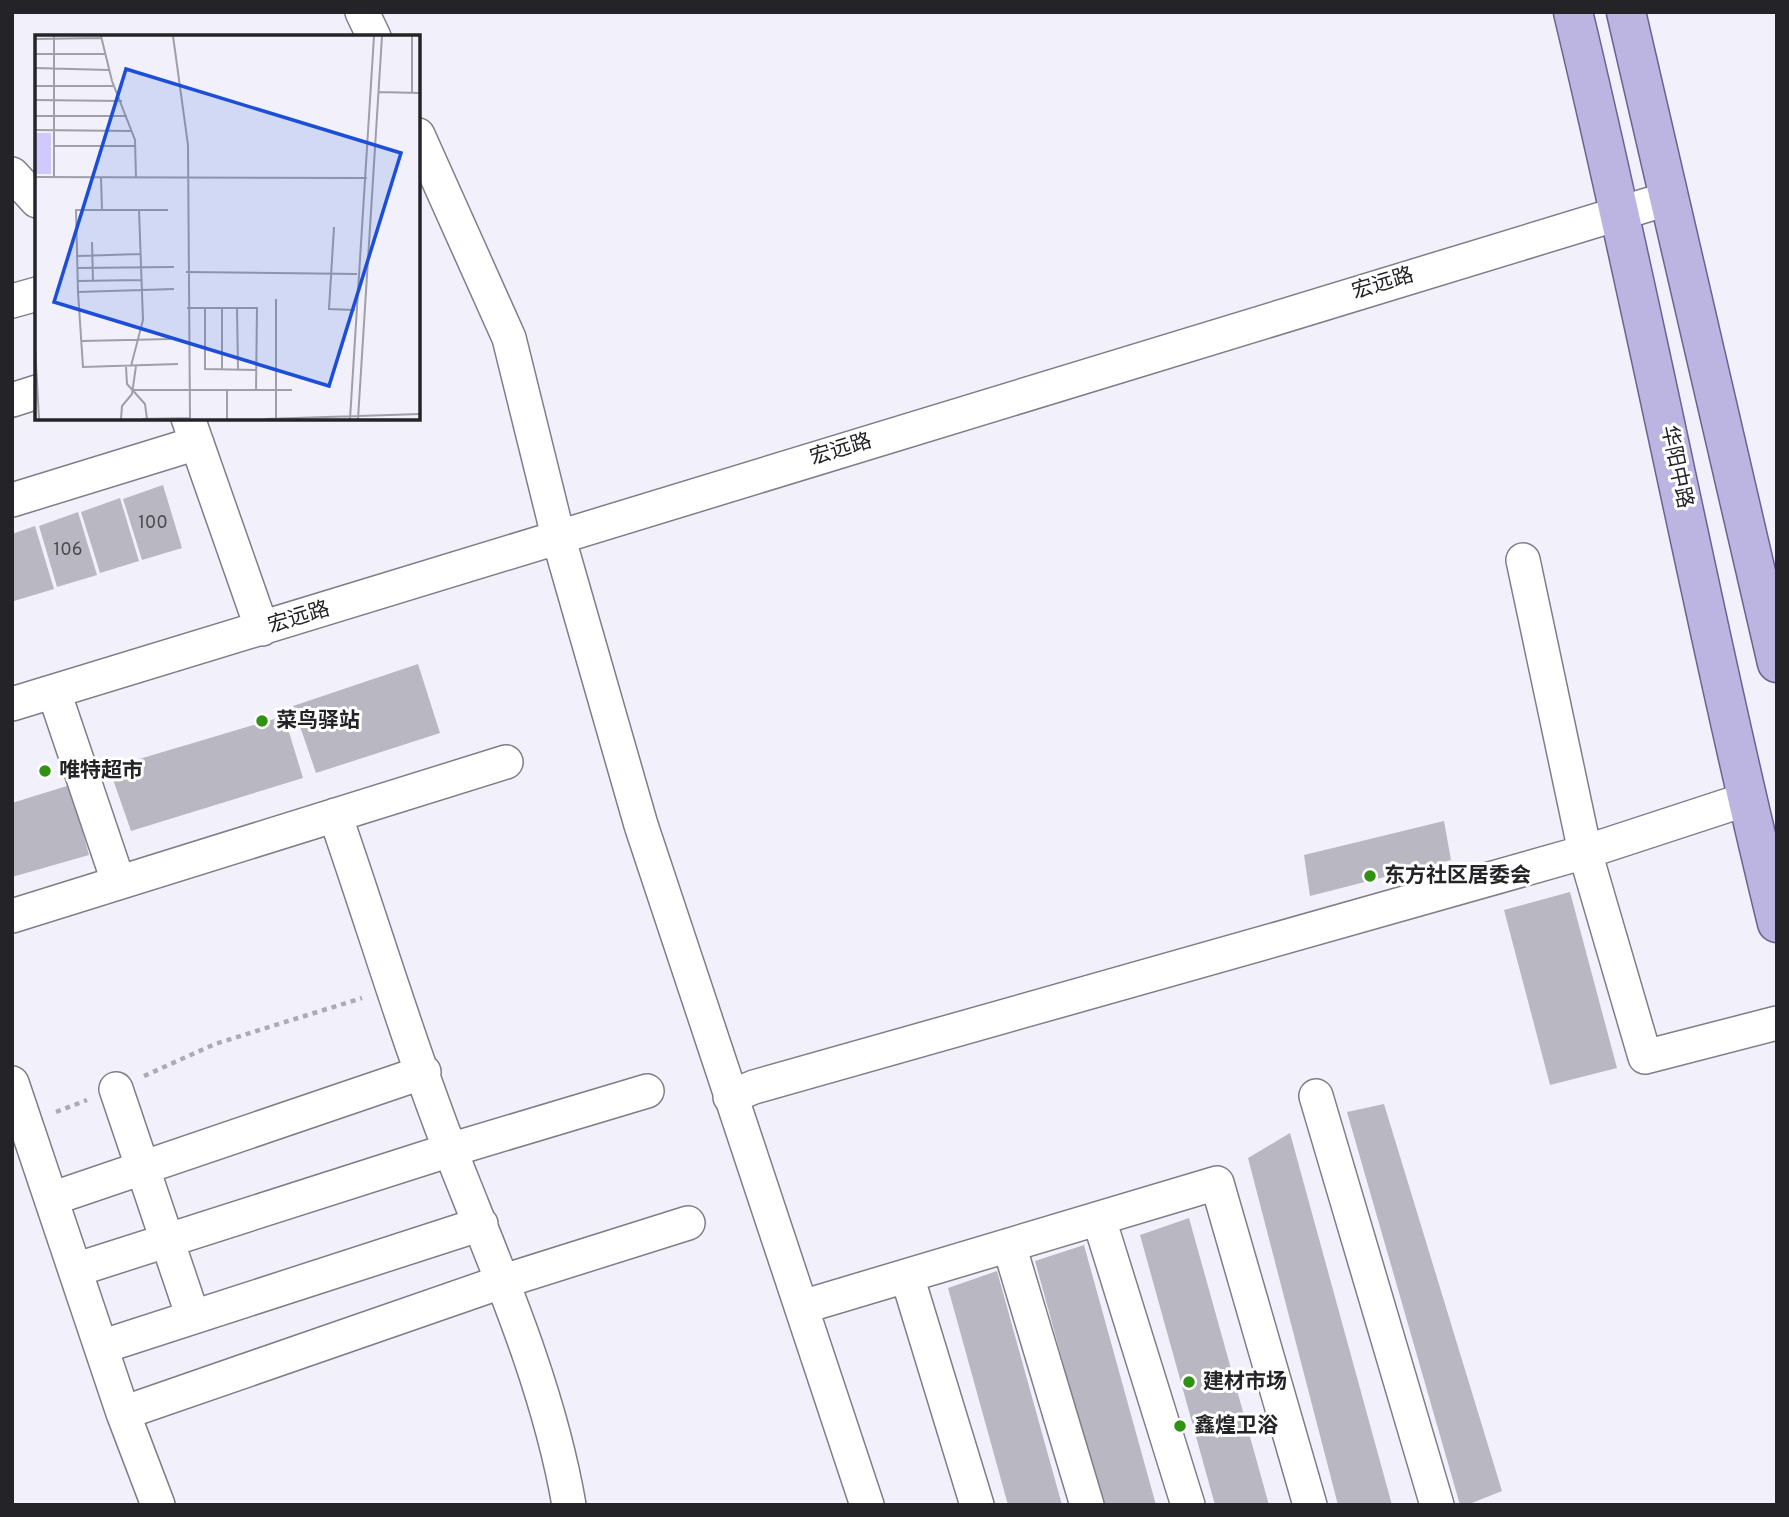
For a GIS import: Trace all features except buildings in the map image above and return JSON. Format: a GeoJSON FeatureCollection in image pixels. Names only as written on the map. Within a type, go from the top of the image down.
{"type":"FeatureCollection","features":[{"type":"Feature","properties":{"kind":"main road","name":"华阳中路"},"geometry":{"type":"LineString","coordinates":[[1573,12],[1621,212],[1746,799],[1777,923]]}},
{"type":"Feature","properties":{"kind":"main road"},"geometry":{"type":"LineString","coordinates":[[1626,12],[1777,663]]}},
{"type":"Feature","properties":{"kind":"street"},"geometry":{"type":"LineString","coordinates":[[362,12],[373,35]]}},
{"type":"Feature","properties":{"kind":"street"},"geometry":{"type":"LineString","coordinates":[[420,139],[509,338],[558,537],[641,825],[867,1505]]}},
{"type":"Feature","properties":{"kind":"street","name":"宏远路"},"geometry":{"type":"LineString","coordinates":[[12,704],[1670,198]]}},
{"type":"Feature","properties":{"kind":"street"},"geometry":{"type":"LineString","coordinates":[[12,302],[35,295]]}},
{"type":"Feature","properties":{"kind":"street"},"geometry":{"type":"LineString","coordinates":[[12,400],[35,394]]}},
{"type":"Feature","properties":{"kind":"street"},"geometry":{"type":"LineString","coordinates":[[12,500],[193,431],[262,629]]}},
{"type":"Feature","properties":{"kind":"street"},"geometry":{"type":"LineString","coordinates":[[1524,560],[1585,852],[1645,1057],[1777,1023]]}},
{"type":"Feature","properties":{"kind":"street"},"geometry":{"type":"LineString","coordinates":[[54,692],[118,881]]}},
{"type":"Feature","properties":{"kind":"street"},"geometry":{"type":"LineString","coordinates":[[12,916],[506,762]]}},
{"type":"Feature","properties":{"kind":"street"},"geometry":{"type":"LineString","coordinates":[[730,1097],[754,1087],[1585,852],[1746,799]]}},
{"type":"Feature","properties":{"kind":"street"},"geometry":{"type":"LineString","coordinates":[[335,815],[450,1150],[504,1281],[562,1461],[569,1505]]}},
{"type":"Feature","properties":{"kind":"street"},"geometry":{"type":"LineString","coordinates":[[51,1199],[424,1072]]}},
{"type":"Feature","properties":{"kind":"street"},"geometry":{"type":"LineString","coordinates":[[12,1083],[123,1413],[158,1505]]}},
{"type":"Feature","properties":{"kind":"street"},"geometry":{"type":"LineString","coordinates":[[116,1089],[193,1317]]}},
{"type":"Feature","properties":{"kind":"street"},"geometry":{"type":"LineString","coordinates":[[75,1270],[450,1150],[647,1091]]}},
{"type":"Feature","properties":{"kind":"street"},"geometry":{"type":"LineString","coordinates":[[1316,1096],[1437,1505]]}},
{"type":"Feature","properties":{"kind":"street"},"geometry":{"type":"LineString","coordinates":[[802,1307],[1217,1183],[1310,1505]]}},
{"type":"Feature","properties":{"kind":"street"},"geometry":{"type":"LineString","coordinates":[[1099,1219],[1188,1505]]}},
{"type":"Feature","properties":{"kind":"street"},"geometry":{"type":"LineString","coordinates":[[123,1413],[504,1281],[688,1223]]}},
{"type":"Feature","properties":{"kind":"street"},"geometry":{"type":"LineString","coordinates":[[101,1348],[481,1224]]}},
{"type":"Feature","properties":{"kind":"street"},"geometry":{"type":"LineString","coordinates":[[1009,1245],[1087,1505]]}},
{"type":"Feature","properties":{"kind":"street"},"geometry":{"type":"LineString","coordinates":[[907,1276],[977,1505]]}},
{"type":"Feature","properties":{"kind":"path"},"geometry":{"type":"LineString","coordinates":[[26,1123],[116,1089],[215,1044],[395,988]]}},
{"type":"Feature","properties":{"kind":"place","name":"菜鸟驿站"},"geometry":{"type":"Point","coordinates":[262,721]}},
{"type":"Feature","properties":{"kind":"place","name":"唯特超市"},"geometry":{"type":"Point","coordinates":[45,771]}},
{"type":"Feature","properties":{"kind":"place","name":"东方社区居委会"},"geometry":{"type":"Point","coordinates":[1370,876]}},
{"type":"Feature","properties":{"kind":"place","name":"建材市场"},"geometry":{"type":"Point","coordinates":[1189,1382]}},
{"type":"Feature","properties":{"kind":"place","name":"鑫煌卫浴"},"geometry":{"type":"Point","coordinates":[1180,1426]}}]}
